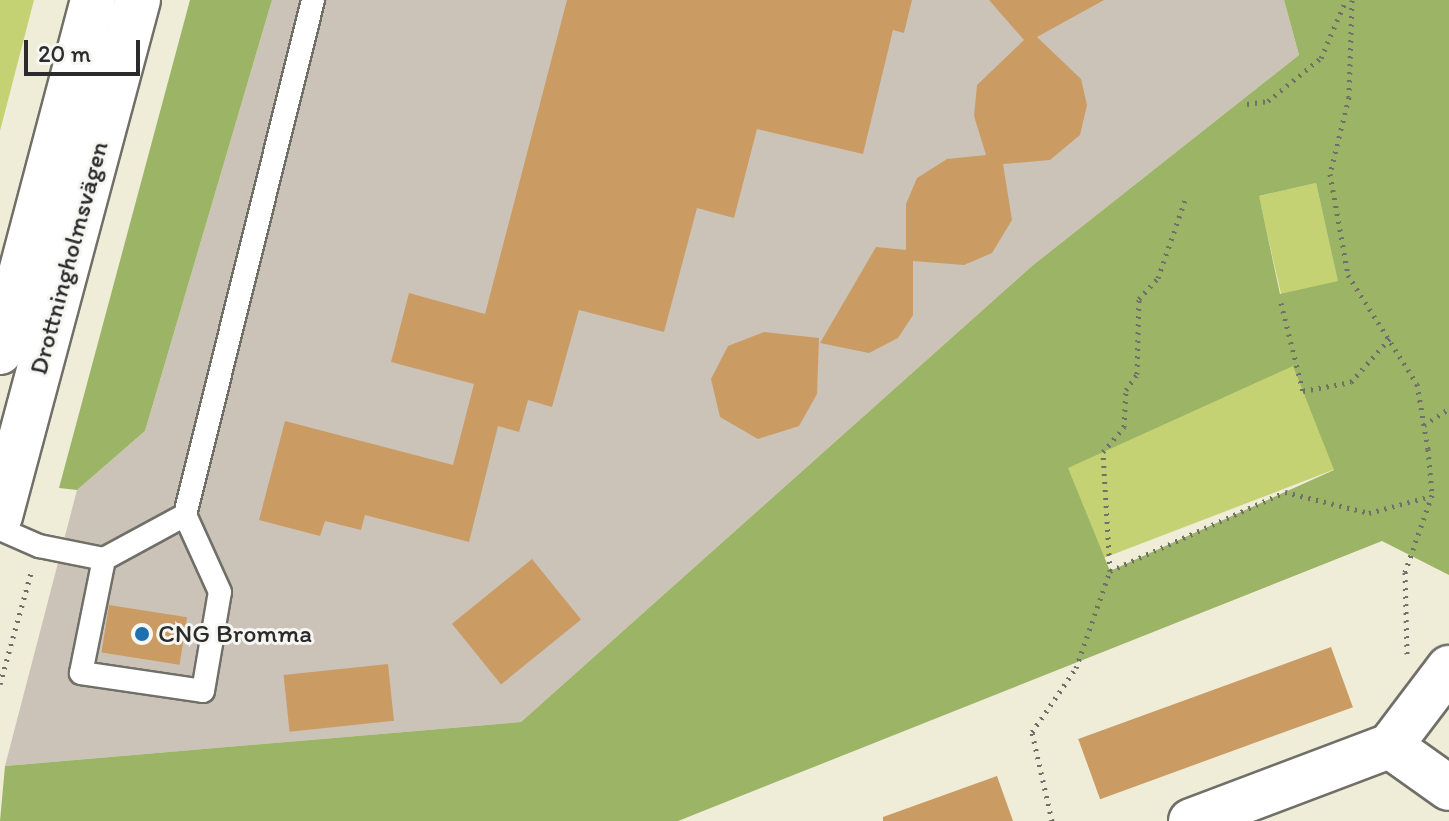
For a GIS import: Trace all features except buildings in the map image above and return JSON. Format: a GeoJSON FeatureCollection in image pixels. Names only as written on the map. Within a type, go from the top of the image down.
{"type":"FeatureCollection","features":[{"type":"Feature","properties":{"kind":"main road","name":"Drottningholmsvägen"},"geometry":{"type":"LineString","coordinates":[[0,352],[93,0]]}},
{"type":"Feature","properties":{"kind":"main road","name":"Drottningholmsvägen"},"geometry":{"type":"LineString","coordinates":[[0,516],[138,0]]}},
{"type":"Feature","properties":{"kind":"main road"},"geometry":{"type":"LineString","coordinates":[[1191,821],[1390,746],[1435,682]]}},
{"type":"Feature","properties":{"kind":"main road"},"geometry":{"type":"LineString","coordinates":[[1390,746],[1449,788]]}},
{"type":"Feature","properties":{"kind":"lane"},"geometry":{"type":"LineString","coordinates":[[104,559],[81,673],[203,691],[220,592],[185,515],[313,0]]}},
{"type":"Feature","properties":{"kind":"lane"},"geometry":{"type":"LineString","coordinates":[[0,529],[104,559],[185,515]]}},
{"type":"Feature","properties":{"kind":"path"},"geometry":{"type":"LineString","coordinates":[[1247,104],[1268,101],[1321,58],[1349,0]]}},
{"type":"Feature","properties":{"kind":"path"},"geometry":{"type":"LineString","coordinates":[[1349,0],[1349,97],[1330,174],[1348,275],[1392,336],[1417,384],[1432,495],[1405,572],[1407,653],[1435,682]]}},
{"type":"Feature","properties":{"kind":"path"},"geometry":{"type":"LineString","coordinates":[[1052,821],[1032,732],[1076,668],[1110,571],[1103,452],[1124,427],[1126,390],[1137,374],[1139,299],[1158,278],[1186,197]]}},
{"type":"Feature","properties":{"kind":"path"},"geometry":{"type":"LineString","coordinates":[[1281,303],[1303,391],[1351,382],[1392,336]]}},
{"type":"Feature","properties":{"kind":"path"},"geometry":{"type":"LineString","coordinates":[[1424,425],[1449,409]]}},
{"type":"Feature","properties":{"kind":"path"},"geometry":{"type":"LineString","coordinates":[[1110,571],[1285,492],[1369,513],[1432,495]]}},
{"type":"Feature","properties":{"kind":"shaded area"},"geometry":{"type":"Polygon","coordinates":[[[272,0],[1284,0],[1299,55],[1032,266],[521,722],[5,766],[77,490],[145,431],[272,0]]]}},
{"type":"Feature","properties":{"kind":"green space"},"geometry":{"type":"Polygon","coordinates":[[[0,0],[34,0],[0,131],[0,0]]]}},
{"type":"Feature","properties":{"kind":"green space"},"geometry":{"type":"Polygon","coordinates":[[[190,0],[272,0],[145,431],[77,490],[59,488],[190,0]]]}},
{"type":"Feature","properties":{"kind":"green space"},"geometry":{"type":"Polygon","coordinates":[[[1284,0],[1449,0],[1449,575],[1382,541],[678,821],[0,821],[5,766],[521,722],[1032,266],[1299,55],[1284,0]],[[1316,183],[1259,196],[1280,294],[1338,281],[1316,183]],[[1293,366],[1068,468],[1110,571],[1334,470],[1293,366]]]}},
{"type":"Feature","properties":{"kind":"green space"},"geometry":{"type":"Polygon","coordinates":[[[1316,183],[1339,281],[1281,295],[1259,196],[1316,183]]]}},
{"type":"Feature","properties":{"kind":"green space"},"geometry":{"type":"Polygon","coordinates":[[[1294,365],[1334,470],[1102,559],[1062,454],[1294,365]]]}},
{"type":"Feature","properties":{"kind":"place","name":"CNG Bromma"},"geometry":{"type":"Point","coordinates":[142,634]}}]}
